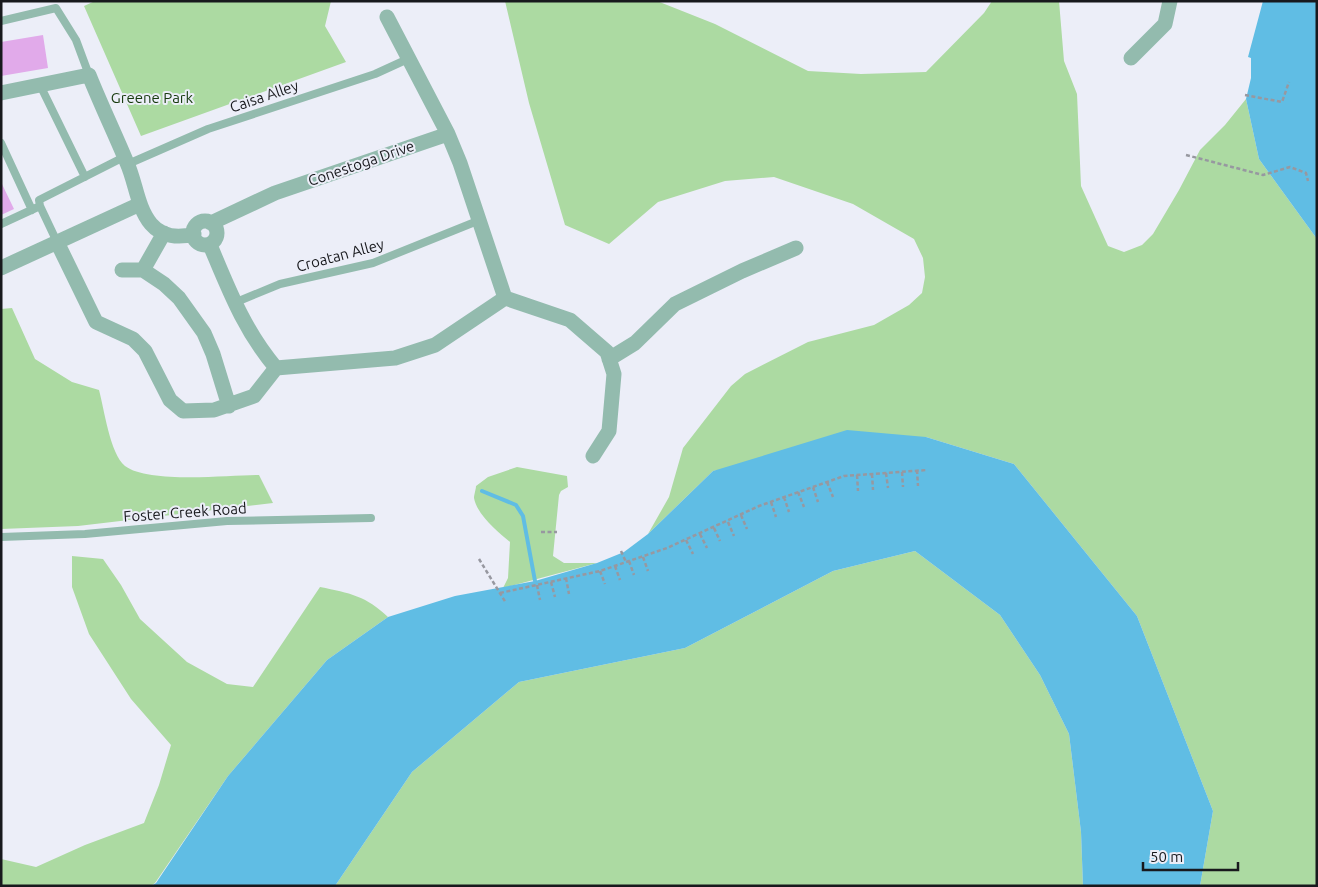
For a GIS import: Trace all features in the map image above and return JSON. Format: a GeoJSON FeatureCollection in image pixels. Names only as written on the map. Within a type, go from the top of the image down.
{"type":"FeatureCollection","features":[{"type":"Feature","properties":{"kind":"street"},"geometry":{"type":"LineString","coordinates":[[1131,58],[1165,24],[1170,1]]}},
{"type":"Feature","properties":{"kind":"street"},"geometry":{"type":"LineString","coordinates":[[387,17],[448,134],[480,220],[505,298]]}},
{"type":"Feature","properties":{"kind":"street"},"geometry":{"type":"LineString","coordinates":[[1,93],[89,75],[126,161],[140,204],[152,225],[164,233],[174,236],[194,234]]}},
{"type":"Feature","properties":{"kind":"street","name":"Conestoga Drive"},"geometry":{"type":"LineString","coordinates":[[211,223],[275,193],[448,134]]}},
{"type":"Feature","properties":{"kind":"street"},"geometry":{"type":"LineString","coordinates":[[1,268],[140,204]]}},
{"type":"Feature","properties":{"kind":"street"},"geometry":{"type":"LineString","coordinates":[[200,223],[211,223],[218,232],[216,240],[210,245],[198,243],[194,229],[200,223]]}},
{"type":"Feature","properties":{"kind":"street"},"geometry":{"type":"LineString","coordinates":[[142,270],[164,233]]}},
{"type":"Feature","properties":{"kind":"street"},"geometry":{"type":"LineString","coordinates":[[57,242],[96,322],[133,340],[146,351],[170,400],[183,411],[229,406],[254,396],[276,368],[395,358],[435,346],[505,298]]}},
{"type":"Feature","properties":{"kind":"street"},"geometry":{"type":"LineString","coordinates":[[210,245],[234,302],[256,344],[276,368]]}},
{"type":"Feature","properties":{"kind":"street"},"geometry":{"type":"LineString","coordinates":[[609,359],[635,342],[675,304],[742,271],[796,248]]}},
{"type":"Feature","properties":{"kind":"street"},"geometry":{"type":"LineString","coordinates":[[122,270],[142,270],[164,284],[179,298],[204,333],[214,354],[229,406]]}},
{"type":"Feature","properties":{"kind":"street"},"geometry":{"type":"LineString","coordinates":[[505,298],[570,320],[607,352],[614,374],[609,431],[593,456]]}},
{"type":"Feature","properties":{"kind":"lane"},"geometry":{"type":"LineString","coordinates":[[1,20],[54,4],[76,40],[89,75]]}},
{"type":"Feature","properties":{"kind":"lane","name":"Caisa Alley"},"geometry":{"type":"LineString","coordinates":[[36,208],[39,200],[85,177],[208,129],[375,74],[410,58]]}},
{"type":"Feature","properties":{"kind":"lane"},"geometry":{"type":"LineString","coordinates":[[40,85],[85,177]]}},
{"type":"Feature","properties":{"kind":"lane"},"geometry":{"type":"LineString","coordinates":[[1,143],[36,208],[57,242]]}},
{"type":"Feature","properties":{"kind":"lane"},"geometry":{"type":"LineString","coordinates":[[1,224],[36,208]]}},
{"type":"Feature","properties":{"kind":"lane","name":"Croatan Alley"},"geometry":{"type":"LineString","coordinates":[[234,302],[280,284],[373,263],[480,220]]}},
{"type":"Feature","properties":{"kind":"lane","name":"Foster Creek Road"},"geometry":{"type":"LineString","coordinates":[[1,537],[85,534],[227,521],[371,518]]}},
{"type":"Feature","properties":{"kind":"path"},"geometry":{"type":"LineString","coordinates":[[1245,94],[1282,102],[1289,82]]}},
{"type":"Feature","properties":{"kind":"path"},"geometry":{"type":"LineString","coordinates":[[1186,154],[1263,175],[1290,167],[1306,173],[1308,181]]}},
{"type":"Feature","properties":{"kind":"path"},"geometry":{"type":"LineString","coordinates":[[917,470],[918,486]]}},
{"type":"Feature","properties":{"kind":"path"},"geometry":{"type":"LineString","coordinates":[[500,592],[600,571],[628,562],[686,540],[770,502],[844,476],[927,470]]}},
{"type":"Feature","properties":{"kind":"path"},"geometry":{"type":"LineString","coordinates":[[902,472],[903,487]]}},
{"type":"Feature","properties":{"kind":"path"},"geometry":{"type":"LineString","coordinates":[[886,473],[888,488]]}},
{"type":"Feature","properties":{"kind":"path"},"geometry":{"type":"LineString","coordinates":[[872,474],[873,490]]}},
{"type":"Feature","properties":{"kind":"path"},"geometry":{"type":"LineString","coordinates":[[857,475],[858,491]]}},
{"type":"Feature","properties":{"kind":"path"},"geometry":{"type":"LineString","coordinates":[[827,482],[833,497]]}},
{"type":"Feature","properties":{"kind":"path"},"geometry":{"type":"LineString","coordinates":[[813,487],[818,502]]}},
{"type":"Feature","properties":{"kind":"path"},"geometry":{"type":"LineString","coordinates":[[798,492],[804,507]]}},
{"type":"Feature","properties":{"kind":"path"},"geometry":{"type":"LineString","coordinates":[[784,497],[789,512]]}},
{"type":"Feature","properties":{"kind":"path"},"geometry":{"type":"LineString","coordinates":[[770,502],[776,517]]}},
{"type":"Feature","properties":{"kind":"path"},"geometry":{"type":"LineString","coordinates":[[741,515],[747,529]]}},
{"type":"Feature","properties":{"kind":"path"},"geometry":{"type":"LineString","coordinates":[[728,522],[734,536]]}},
{"type":"Feature","properties":{"kind":"path"},"geometry":{"type":"LineString","coordinates":[[714,528],[720,541]]}},
{"type":"Feature","properties":{"kind":"path"},"geometry":{"type":"LineString","coordinates":[[541,532],[556,532]]}},
{"type":"Feature","properties":{"kind":"path"},"geometry":{"type":"LineString","coordinates":[[700,534],[707,548]]}},
{"type":"Feature","properties":{"kind":"path"},"geometry":{"type":"LineString","coordinates":[[686,540],[693,554]]}},
{"type":"Feature","properties":{"kind":"path"},"geometry":{"type":"LineString","coordinates":[[621,551],[634,575]]}},
{"type":"Feature","properties":{"kind":"path"},"geometry":{"type":"LineString","coordinates":[[643,556],[648,571]]}},
{"type":"Feature","properties":{"kind":"path"},"geometry":{"type":"LineString","coordinates":[[479,559],[506,603]]}},
{"type":"Feature","properties":{"kind":"path"},"geometry":{"type":"LineString","coordinates":[[615,566],[620,580]]}},
{"type":"Feature","properties":{"kind":"path"},"geometry":{"type":"LineString","coordinates":[[600,571],[605,584]]}},
{"type":"Feature","properties":{"kind":"path"},"geometry":{"type":"LineString","coordinates":[[566,578],[570,594]]}},
{"type":"Feature","properties":{"kind":"path"},"geometry":{"type":"LineString","coordinates":[[551,582],[554,597]]}},
{"type":"Feature","properties":{"kind":"path"},"geometry":{"type":"LineString","coordinates":[[537,585],[540,600]]}},
{"type":"Feature","properties":{"kind":"green space","name":"Greene Park"},"geometry":{"type":"Polygon","coordinates":[[[95,1],[331,1],[325,26],[346,62],[141,136],[84,6],[95,1]]]}},
{"type":"Feature","properties":{"kind":"green space"},"geometry":{"type":"Polygon","coordinates":[[[505,1],[657,1],[715,24],[808,71],[861,74],[926,72],[984,13],[992,1],[1059,1],[1064,61],[1077,94],[1081,186],[1108,246],[1124,252],[1142,245],[1153,234],[1200,150],[1225,125],[1246,99],[1259,159],[1317,239],[1317,886],[1200,886],[1213,811],[1137,616],[1014,464],[926,437],[713,471],[648,534],[669,497],[683,448],[731,386],[745,374],[808,342],[874,325],[909,305],[922,293],[925,277],[923,258],[914,239],[853,204],[774,177],[725,181],[658,202],[609,244],[565,225],[529,103],[505,1]]]}},
{"type":"Feature","properties":{"kind":"green space"},"geometry":{"type":"Polygon","coordinates":[[[12,308],[35,359],[72,382],[99,390],[115,452],[125,466],[136,472],[170,477],[259,475],[273,503],[78,526],[1,529],[1,309],[12,308]]]}},
{"type":"Feature","properties":{"kind":"green space"},"geometry":{"type":"Polygon","coordinates":[[[517,467],[567,476],[568,487],[561,491],[559,495],[553,556],[564,563],[597,563],[503,588],[508,578],[510,542],[479,511],[474,497],[476,486],[488,477],[517,467]]]}},
{"type":"Feature","properties":{"kind":"green space"},"geometry":{"type":"Polygon","coordinates":[[[915,551],[1000,615],[1040,675],[1069,734],[1081,832],[1083,886],[335,886],[412,772],[519,682],[685,648],[833,571],[915,551]]]}},
{"type":"Feature","properties":{"kind":"green space"},"geometry":{"type":"Polygon","coordinates":[[[72,556],[103,559],[121,585],[140,619],[187,662],[227,684],[253,687],[320,587],[357,596],[372,604],[388,617],[327,660],[228,776],[155,883],[151,886],[1,886],[1,859],[36,867],[85,845],[144,823],[159,785],[171,745],[131,699],[89,634],[72,587],[72,556]]]}},
{"type":"Feature","properties":{"kind":"water"},"geometry":{"type":"Polygon","coordinates":[[[1263,1],[1317,1],[1317,239],[1259,159],[1246,99],[1251,78],[1251,58],[1248,57],[1263,1]]]}},
{"type":"Feature","properties":{"kind":"water"},"geometry":{"type":"Polygon","coordinates":[[[847,430],[926,437],[1014,464],[1137,616],[1213,811],[1200,886],[1083,886],[1081,832],[1069,734],[1040,675],[1000,615],[915,551],[833,571],[685,648],[519,682],[412,772],[335,886],[151,886],[156,883],[228,776],[327,660],[388,617],[455,596],[535,581],[597,563],[624,552],[648,534],[713,471],[847,430]]]}},
{"type":"Feature","properties":{"kind":"building"},"geometry":{"type":"Polygon","coordinates":[[[43,35],[48,68],[1,76],[1,42],[43,35]]]}},
{"type":"Feature","properties":{"kind":"building"},"geometry":{"type":"Polygon","coordinates":[[[1,182],[14,209],[1,215],[1,182]]]}},
{"type":"Feature","properties":{"kind":"waterway"},"geometry":{"type":"LineString","coordinates":[[482,491],[516,505],[523,516],[535,581]]}}]}
